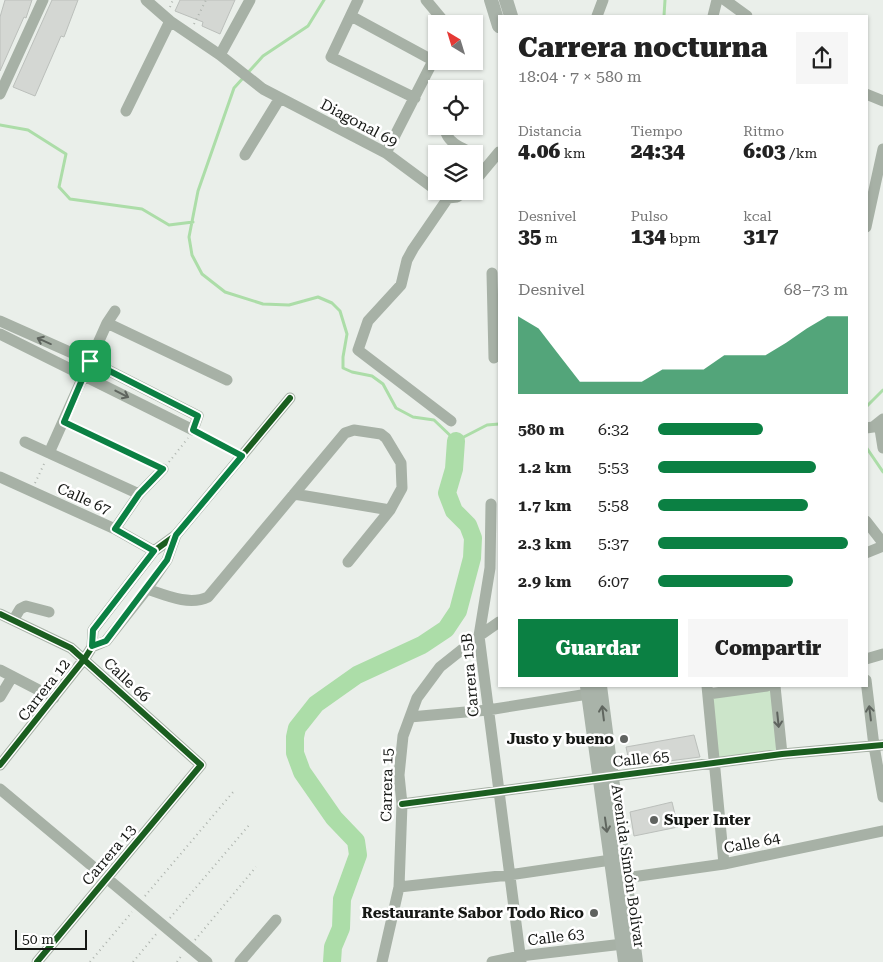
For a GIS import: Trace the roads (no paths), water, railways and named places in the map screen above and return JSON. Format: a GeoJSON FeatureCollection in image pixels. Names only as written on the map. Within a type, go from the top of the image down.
{"type":"FeatureCollection","features":[{"type":"Feature","properties":{"kind":"main road"},"geometry":{"type":"LineString","coordinates":[[491,0],[498,23]]}},
{"type":"Feature","properties":{"kind":"main road"},"geometry":{"type":"LineString","coordinates":[[506,0],[511,15]]}},
{"type":"Feature","properties":{"kind":"main road","name":"Avenida Simón Bolívar"},"geometry":{"type":"LineString","coordinates":[[592,689],[605,776],[625,878],[636,962]]}},
{"type":"Feature","properties":{"kind":"main road","name":"Avenida Simón Bolívar"},"geometry":{"type":"LineString","coordinates":[[605,776],[611,860],[625,962]]}},
{"type":"Feature","properties":{"kind":"street"},"geometry":{"type":"LineString","coordinates":[[0,94],[43,0]]}},
{"type":"Feature","properties":{"kind":"street","name":"Diagonal 69"},"geometry":{"type":"LineString","coordinates":[[146,0],[170,21],[223,57],[263,89],[386,153],[428,184]]}},
{"type":"Feature","properties":{"kind":"street"},"geometry":{"type":"LineString","coordinates":[[223,57],[250,0]]}},
{"type":"Feature","properties":{"kind":"street"},"geometry":{"type":"LineString","coordinates":[[358,0],[331,57],[414,98]]}},
{"type":"Feature","properties":{"kind":"street"},"geometry":{"type":"LineString","coordinates":[[426,0],[438,15]]}},
{"type":"Feature","properties":{"kind":"street"},"geometry":{"type":"LineString","coordinates":[[598,15],[603,0]]}},
{"type":"Feature","properties":{"kind":"street"},"geometry":{"type":"LineString","coordinates":[[713,15],[717,0]]}},
{"type":"Feature","properties":{"kind":"street"},"geometry":{"type":"LineString","coordinates":[[725,0],[746,15]]}},
{"type":"Feature","properties":{"kind":"street"},"geometry":{"type":"LineString","coordinates":[[350,16],[428,55]]}},
{"type":"Feature","properties":{"kind":"street"},"geometry":{"type":"LineString","coordinates":[[126,111],[170,21]]}},
{"type":"Feature","properties":{"kind":"street"},"geometry":{"type":"LineString","coordinates":[[386,153],[429,70]]}},
{"type":"Feature","properties":{"kind":"street"},"geometry":{"type":"LineString","coordinates":[[868,95],[883,101]]}},
{"type":"Feature","properties":{"kind":"street"},"geometry":{"type":"LineString","coordinates":[[244,155],[280,98]]}},
{"type":"Feature","properties":{"kind":"street"},"geometry":{"type":"LineString","coordinates":[[447,135],[452,143],[456,145]]}},
{"type":"Feature","properties":{"kind":"street"},"geometry":{"type":"LineString","coordinates":[[868,221],[879,191],[883,149]]}},
{"type":"Feature","properties":{"kind":"street"},"geometry":{"type":"LineString","coordinates":[[483,171],[498,153]]}},
{"type":"Feature","properties":{"kind":"street"},"geometry":{"type":"LineString","coordinates":[[483,158],[490,162]]}},
{"type":"Feature","properties":{"kind":"street"},"geometry":{"type":"LineString","coordinates":[[447,200],[407,260],[401,285],[368,322],[358,350],[451,421]]}},
{"type":"Feature","properties":{"kind":"street"},"geometry":{"type":"LineString","coordinates":[[492,273],[496,304],[494,358]]}},
{"type":"Feature","properties":{"kind":"street"},"geometry":{"type":"LineString","coordinates":[[49,453],[107,323],[115,311]]}},
{"type":"Feature","properties":{"kind":"street"},"geometry":{"type":"LineString","coordinates":[[0,321],[90,361],[198,416],[193,430],[0,334]]}},
{"type":"Feature","properties":{"kind":"street"},"geometry":{"type":"LineString","coordinates":[[107,323],[228,380]]}},
{"type":"Feature","properties":{"kind":"street","name":"Carrera 12"},"geometry":{"type":"LineString","coordinates":[[0,765],[85,658],[92,646],[93,630],[154,551],[176,535],[290,398]]}},
{"type":"Feature","properties":{"kind":"street"},"geometry":{"type":"LineString","coordinates":[[868,427],[881,421],[883,448]]}},
{"type":"Feature","properties":{"kind":"street"},"geometry":{"type":"LineString","coordinates":[[146,589],[196,601],[208,597],[345,433],[354,430],[381,434],[386,438],[401,463],[402,488],[390,510],[348,562]]}},
{"type":"Feature","properties":{"kind":"street"},"geometry":{"type":"LineString","coordinates":[[25,442],[139,494]]}},
{"type":"Feature","properties":{"kind":"street"},"geometry":{"type":"LineString","coordinates":[[115,529],[139,494],[163,469]]}},
{"type":"Feature","properties":{"kind":"street","name":"Calle 67"},"geometry":{"type":"LineString","coordinates":[[0,478],[115,529],[154,551]]}},
{"type":"Feature","properties":{"kind":"street"},"geometry":{"type":"LineString","coordinates":[[294,494],[390,510]]}},
{"type":"Feature","properties":{"kind":"street","name":"Carrera 15B"},"geometry":{"type":"LineString","coordinates":[[491,504],[490,568],[478,636],[500,792],[520,959]]}},
{"type":"Feature","properties":{"kind":"street"},"geometry":{"type":"LineString","coordinates":[[868,524],[883,544],[868,552]]}},
{"type":"Feature","properties":{"kind":"street","name":"Carrera 12"},"geometry":{"type":"LineString","coordinates":[[92,646],[106,641],[146,589],[167,560],[176,535]]}},
{"type":"Feature","properties":{"kind":"street"},"geometry":{"type":"LineString","coordinates":[[14,619],[20,609],[26,606],[48,612]]}},
{"type":"Feature","properties":{"kind":"street","name":"Calle 66"},"geometry":{"type":"LineString","coordinates":[[0,614],[72,648],[201,765]]}},
{"type":"Feature","properties":{"kind":"street"},"geometry":{"type":"LineString","coordinates":[[478,636],[498,623]]}},
{"type":"Feature","properties":{"kind":"street","name":"Carrera 15"},"geometry":{"type":"LineString","coordinates":[[382,962],[399,886],[402,804],[399,775],[403,736],[417,698],[440,667],[478,636]]}},
{"type":"Feature","properties":{"kind":"street"},"geometry":{"type":"LineString","coordinates":[[868,658],[883,654]]}},
{"type":"Feature","properties":{"kind":"street"},"geometry":{"type":"LineString","coordinates":[[0,670],[54,698]]}},
{"type":"Feature","properties":{"kind":"street"},"geometry":{"type":"LineString","coordinates":[[0,697],[12,677]]}},
{"type":"Feature","properties":{"kind":"street"},"geometry":{"type":"LineString","coordinates":[[724,864],[708,690],[752,687]]}},
{"type":"Feature","properties":{"kind":"street"},"geometry":{"type":"LineString","coordinates":[[775,687],[782,754]]}},
{"type":"Feature","properties":{"kind":"street"},"geometry":{"type":"LineString","coordinates":[[867,687],[879,745],[883,798]]}},
{"type":"Feature","properties":{"kind":"street"},"geometry":{"type":"LineString","coordinates":[[410,717],[488,710],[592,689]]}},
{"type":"Feature","properties":{"kind":"street","name":"Calle 65"},"geometry":{"type":"LineString","coordinates":[[402,804],[782,754],[879,745]]}},
{"type":"Feature","properties":{"kind":"street","name":"Carrera 13"},"geometry":{"type":"LineString","coordinates":[[37,962],[201,765]]}},
{"type":"Feature","properties":{"kind":"street"},"geometry":{"type":"LineString","coordinates":[[0,789],[208,962]]}},
{"type":"Feature","properties":{"kind":"street","name":"Calle 64"},"geometry":{"type":"LineString","coordinates":[[625,878],[724,864],[883,831]]}},
{"type":"Feature","properties":{"kind":"street"},"geometry":{"type":"LineString","coordinates":[[399,886],[611,860]]}},
{"type":"Feature","properties":{"kind":"street"},"geometry":{"type":"LineString","coordinates":[[240,962],[276,920]]}},
{"type":"Feature","properties":{"kind":"street","name":"Calle 63"},"geometry":{"type":"LineString","coordinates":[[492,962],[623,944]]}},
{"type":"Feature","properties":{"kind":"waterway"},"geometry":{"type":"LineString","coordinates":[[324,0],[308,26],[263,56],[234,88],[198,191],[189,237],[192,255],[202,274],[225,292],[263,304],[289,305],[318,297],[332,303],[340,311],[347,334],[343,368],[372,376],[383,384],[396,408],[413,417],[434,420],[456,441],[487,425],[498,424]]}},
{"type":"Feature","properties":{"kind":"waterway"},"geometry":{"type":"LineString","coordinates":[[664,15],[665,0]]}},
{"type":"Feature","properties":{"kind":"waterway"},"geometry":{"type":"LineString","coordinates":[[0,125],[28,130],[66,154],[59,187],[70,199],[142,209],[169,225],[193,222]]}},
{"type":"Feature","properties":{"kind":"waterway"},"geometry":{"type":"LineString","coordinates":[[868,405],[883,390]]}},
{"type":"Feature","properties":{"kind":"waterway"},"geometry":{"type":"LineString","coordinates":[[332,962],[333,947],[341,928],[342,899],[358,855],[356,841],[334,818],[302,772],[295,753],[297,728],[316,704],[357,675],[422,645],[446,629],[458,611],[472,558],[473,538],[468,525],[454,511],[447,493],[454,469],[456,441]]}},
{"type":"Feature","properties":{"kind":"waterway"},"geometry":{"type":"LineString","coordinates":[[868,450],[883,472]]}},
{"type":"Feature","properties":{"kind":"place","name":"Justo y bueno"},"geometry":{"type":"Point","coordinates":[624,739]}},
{"type":"Feature","properties":{"kind":"place","name":"Super Inter"},"geometry":{"type":"Point","coordinates":[654,820]}},
{"type":"Feature","properties":{"kind":"place","name":"Restaurante Sabor Todo Rico"},"geometry":{"type":"Point","coordinates":[594,913]}}]}
